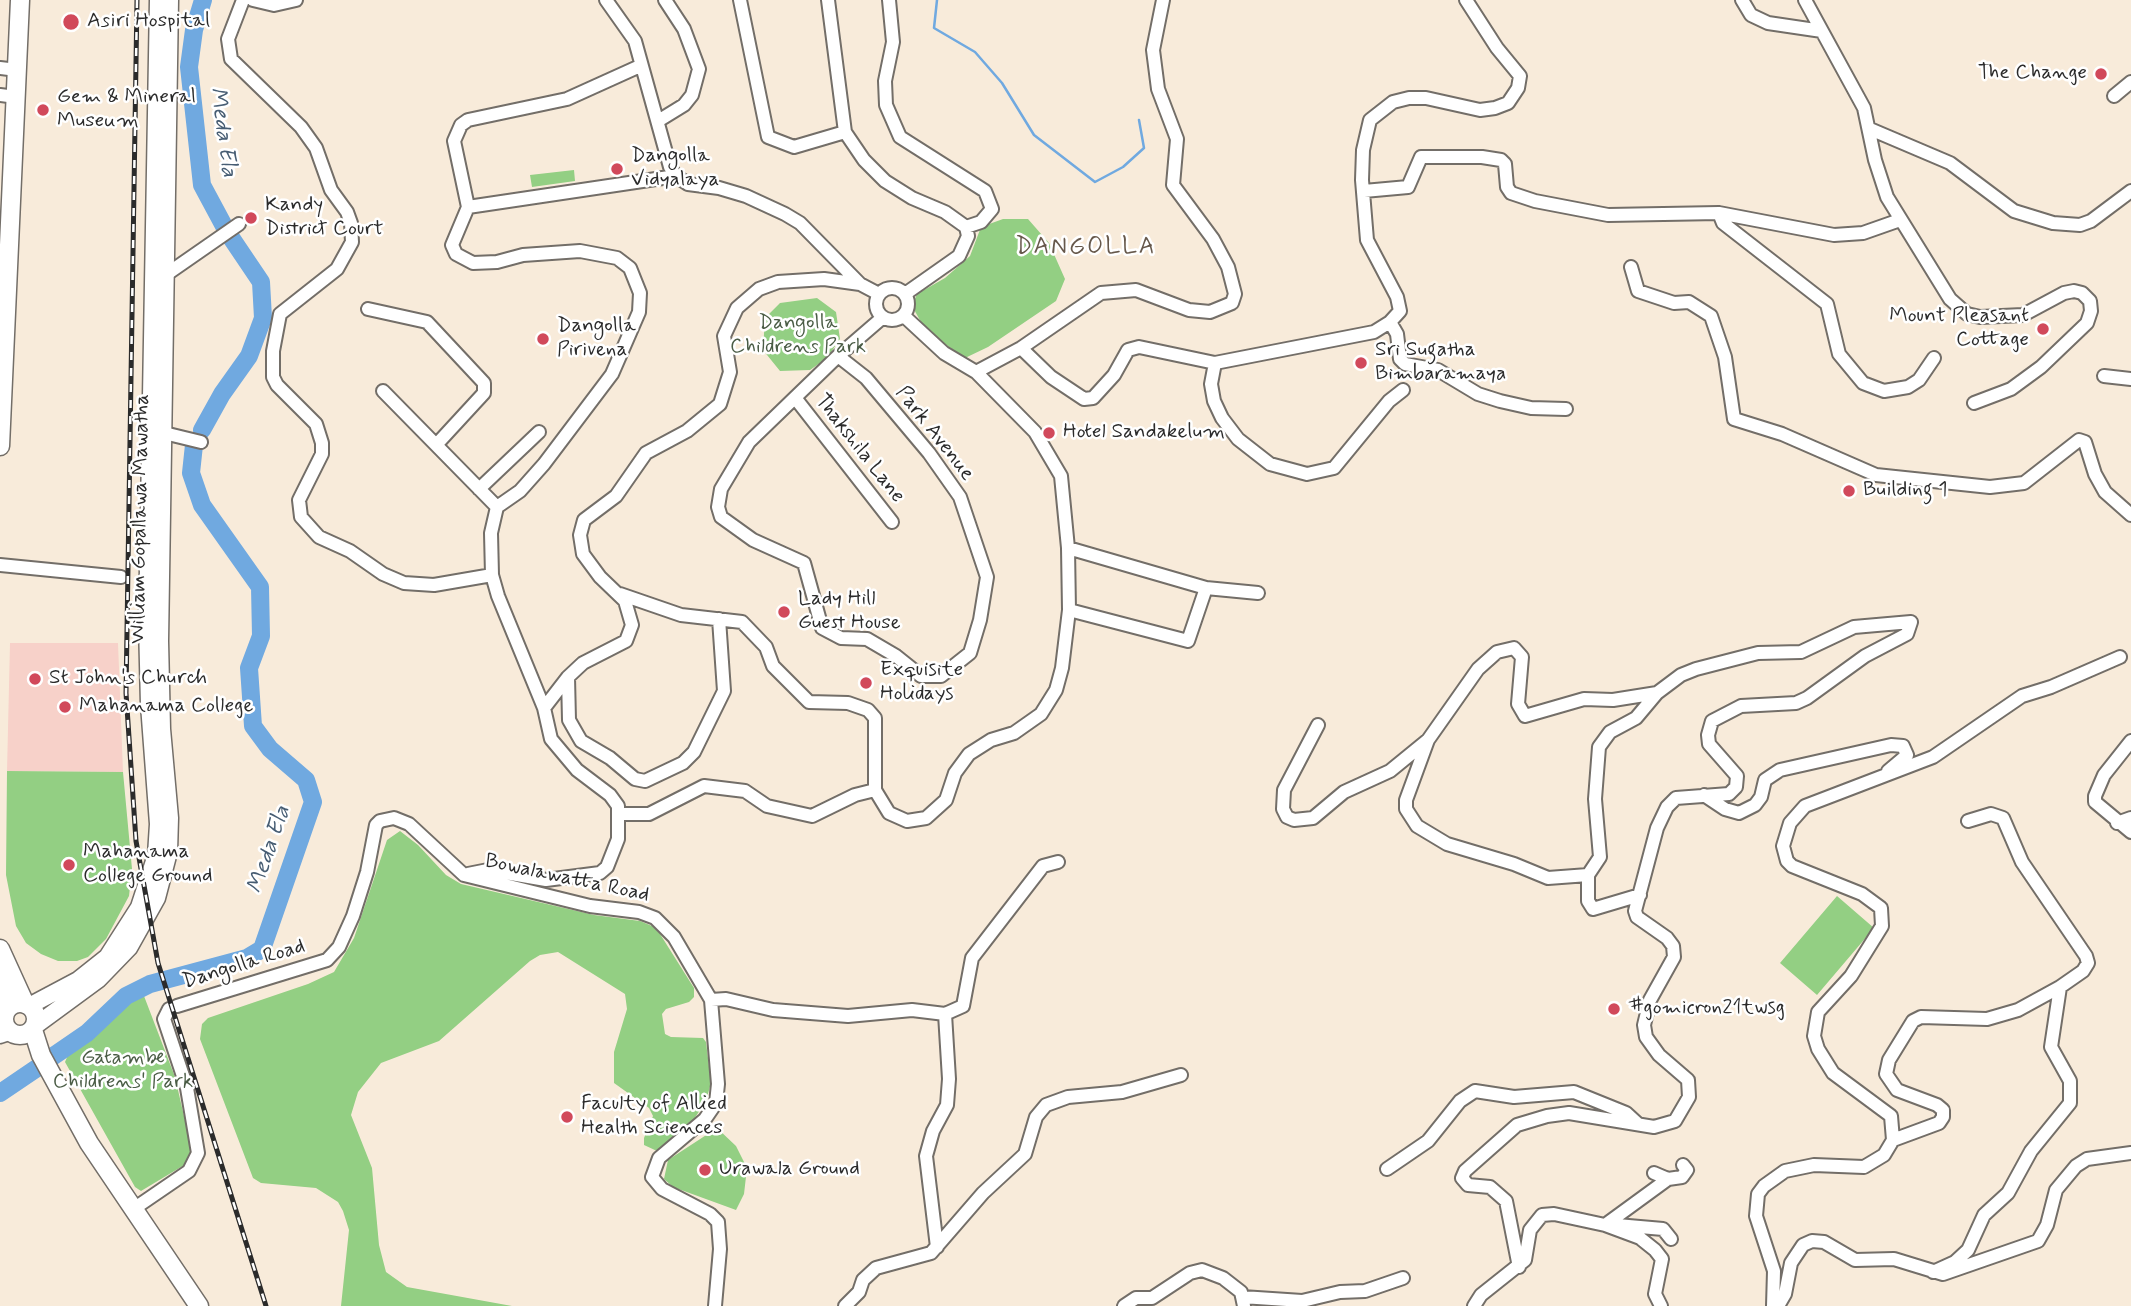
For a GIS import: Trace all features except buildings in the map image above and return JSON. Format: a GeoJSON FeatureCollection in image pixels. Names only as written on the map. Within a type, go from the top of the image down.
{"type":"FeatureCollection","features":[{"type":"Feature","properties":{"kind":"highway"},"geometry":{"type":"LineString","coordinates":[[0,446],[9,69],[20,0]]}},
{"type":"Feature","properties":{"kind":"highway"},"geometry":{"type":"LineString","coordinates":[[0,949],[27,1005],[34,1012],[13,1025]]}},
{"type":"Feature","properties":{"kind":"highway"},"geometry":{"type":"LineString","coordinates":[[0,977],[13,1025],[41,1055],[89,1143],[199,1306]]}},
{"type":"Feature","properties":{"kind":"highway"},"geometry":{"type":"LineString","coordinates":[[13,1025],[14,1004],[27,1005]]}},
{"type":"Feature","properties":{"kind":"main road","name":"William Gopallawa Mawatha"},"geometry":{"type":"LineString","coordinates":[[27,1005],[78,980],[107,957],[136,914],[156,855],[158,824],[149,705],[147,623],[158,0]]}},
{"type":"Feature","properties":{"kind":"main road","name":"William Gopallawa Mawatha"},"geometry":{"type":"LineString","coordinates":[[13,1025],[99,979],[129,948],[151,913],[167,867],[170,818],[162,729],[160,640],[170,0]]}},
{"type":"Feature","properties":{"kind":"street"},"geometry":{"type":"LineString","coordinates":[[243,0],[228,39],[231,59],[301,127],[316,148],[331,190],[351,223],[352,242],[337,269],[280,314],[273,351],[273,377],[277,385],[316,424],[322,443],[322,454],[299,500],[301,517],[319,537],[350,551],[383,574],[404,583],[434,585],[492,575]]}},
{"type":"Feature","properties":{"kind":"street"},"geometry":{"type":"LineString","coordinates":[[258,1],[274,5],[296,0]]}},
{"type":"Feature","properties":{"kind":"street"},"geometry":{"type":"LineString","coordinates":[[606,0],[635,41],[670,167],[676,177],[688,184],[719,188],[746,196],[785,214],[800,223],[860,284],[879,294]]}},
{"type":"Feature","properties":{"kind":"street"},"geometry":{"type":"LineString","coordinates":[[658,121],[684,105],[697,85],[699,69],[684,29],[665,0]]}},
{"type":"Feature","properties":{"kind":"street"},"geometry":{"type":"LineString","coordinates":[[740,0],[768,137],[794,147],[845,132]]}},
{"type":"Feature","properties":{"kind":"street"},"geometry":{"type":"LineString","coordinates":[[828,0],[845,132],[864,160],[885,181],[912,198],[945,212],[966,227],[968,236],[959,256],[905,294]]}},
{"type":"Feature","properties":{"kind":"street"},"geometry":{"type":"LineString","coordinates":[[888,0],[893,42],[886,81],[886,105],[900,137],[985,191],[992,209],[981,222],[966,227]]}},
{"type":"Feature","properties":{"kind":"street"},"geometry":{"type":"LineString","coordinates":[[1021,348],[1051,377],[1084,399],[1093,398],[1114,375],[1128,350],[1139,348],[1215,363],[1374,332],[1390,322],[1400,311],[1397,297],[1367,240],[1363,150],[1370,120],[1393,102],[1426,98],[1480,110],[1495,108],[1508,103],[1518,88],[1520,76],[1497,48],[1466,0]]}},
{"type":"Feature","properties":{"kind":"street"},"geometry":{"type":"LineString","coordinates":[[1742,0],[1751,15],[1769,23],[1822,31]]}},
{"type":"Feature","properties":{"kind":"street"},"geometry":{"type":"LineString","coordinates":[[1805,0],[1864,108],[1875,160],[1887,197],[1950,299],[1967,314],[1980,317],[2023,316],[2064,293],[2074,291],[2082,293],[2090,301],[2087,323],[2041,367],[2011,388],[1975,403]]}},
{"type":"Feature","properties":{"kind":"street"},"geometry":{"type":"LineString","coordinates":[[976,372],[1021,348],[1101,293],[1116,289],[1136,290],[1189,310],[1210,312],[1232,303],[1235,294],[1228,267],[1213,239],[1173,185],[1177,139],[1158,89],[1153,50],[1159,2]]}},
{"type":"Feature","properties":{"kind":"street"},"geometry":{"type":"LineString","coordinates":[[464,875],[488,870],[546,880],[600,873],[607,867],[618,839],[618,806],[610,795],[577,770],[551,739],[544,708],[492,575],[491,533],[498,507],[520,491],[544,464],[612,374],[639,312],[640,293],[630,268],[617,258],[580,251],[536,253],[497,262],[473,263],[456,254],[452,246],[468,207],[454,141],[461,125],[476,118],[567,99],[640,66]]}},
{"type":"Feature","properties":{"kind":"street"},"geometry":{"type":"LineString","coordinates":[[2114,96],[2131,82]]}},
{"type":"Feature","properties":{"kind":"street"},"geometry":{"type":"LineString","coordinates":[[1870,129],[1950,163],[2014,211],[2053,223],[2080,225],[2091,221],[2131,191]]}},
{"type":"Feature","properties":{"kind":"street"},"geometry":{"type":"LineString","coordinates":[[1364,191],[1408,187],[1420,157],[1482,157],[1501,160],[1505,164],[1507,187],[1511,193],[1535,201],[1608,215],[1719,213],[1834,235],[1863,233],[1900,219]]}},
{"type":"Feature","properties":{"kind":"street"},"geometry":{"type":"LineString","coordinates":[[468,207],[676,177]]}},
{"type":"Feature","properties":{"kind":"street"},"geometry":{"type":"LineString","coordinates":[[1719,213],[1723,223],[1827,304],[1839,354],[1863,383],[1884,391],[1908,387],[1919,380],[1934,358]]}},
{"type":"Feature","properties":{"kind":"street"},"geometry":{"type":"LineString","coordinates":[[167,274],[239,224]]}},
{"type":"Feature","properties":{"kind":"street"},"geometry":{"type":"LineString","coordinates":[[1631,267],[1638,291],[1674,303],[1689,302],[1711,316],[1725,357],[1734,419],[1782,434],[1877,475],[1990,487],[2024,483],[2079,440],[2085,442],[2095,474],[2105,492],[2131,515]]}},
{"type":"Feature","properties":{"kind":"street"},"geometry":{"type":"LineString","coordinates":[[860,284],[824,279],[778,282],[759,289],[737,308],[724,335],[730,372],[720,404],[687,431],[646,453],[616,496],[584,520],[580,536],[583,554],[600,577],[620,594],[681,615],[741,622],[766,647],[773,666],[809,702],[848,703],[868,710],[875,718],[874,790],[889,813],[907,821],[926,818],[946,800],[954,773],[970,754],[990,740],[1014,733],[1041,714],[1056,690],[1062,668],[1069,610],[1068,548],[1061,476],[1035,432],[976,372],[944,353],[904,316]]}},
{"type":"Feature","properties":{"kind":"street"},"geometry":{"type":"LineString","coordinates":[[892,288],[905,294],[908,308],[904,316],[894,321],[883,318],[876,305],[879,294],[892,288]]}},
{"type":"Feature","properties":{"kind":"street"},"geometry":{"type":"LineString","coordinates":[[368,309],[426,322],[484,383],[484,393],[438,444]]}},
{"type":"Feature","properties":{"kind":"street"},"geometry":{"type":"LineString","coordinates":[[838,356],[883,318]]}},
{"type":"Feature","properties":{"kind":"street"},"geometry":{"type":"LineString","coordinates":[[1390,322],[1397,334],[1400,359],[1405,364],[1438,370],[1478,394],[1500,401],[1531,408],[1566,409]]}},
{"type":"Feature","properties":{"kind":"street","name":"Park Avenue"},"geometry":{"type":"LineString","coordinates":[[838,356],[866,378],[929,453],[960,498],[987,577],[980,620],[970,653],[941,676],[921,676],[896,656],[867,639],[841,638],[822,628],[804,563],[753,540],[721,517],[718,507],[721,489],[749,442],[838,356]]}},
{"type":"Feature","properties":{"kind":"street"},"geometry":{"type":"LineString","coordinates":[[1215,363],[1211,384],[1214,401],[1222,418],[1238,439],[1270,464],[1307,474],[1334,468],[1389,401],[1403,390]]}},
{"type":"Feature","properties":{"kind":"street"},"geometry":{"type":"LineString","coordinates":[[2104,376],[2131,379]]}},
{"type":"Feature","properties":{"kind":"street"},"geometry":{"type":"LineString","coordinates":[[383,391],[498,507]]}},
{"type":"Feature","properties":{"kind":"street","name":"Thakshila Lane"},"geometry":{"type":"LineString","coordinates":[[796,399],[892,522]]}},
{"type":"Feature","properties":{"kind":"street"},"geometry":{"type":"LineString","coordinates":[[479,489],[539,432]]}},
{"type":"Feature","properties":{"kind":"street"},"geometry":{"type":"LineString","coordinates":[[164,433],[201,442]]}},
{"type":"Feature","properties":{"kind":"street"},"geometry":{"type":"LineString","coordinates":[[1068,548],[1206,588],[1258,593]]}},
{"type":"Feature","properties":{"kind":"street"},"geometry":{"type":"LineString","coordinates":[[0,565],[121,577]]}},
{"type":"Feature","properties":{"kind":"street"},"geometry":{"type":"LineString","coordinates":[[1069,610],[1188,641],[1206,588]]}},
{"type":"Feature","properties":{"kind":"street"},"geometry":{"type":"LineString","coordinates":[[544,708],[568,677],[583,663],[626,641],[632,625],[620,594]]}},
{"type":"Feature","properties":{"kind":"street"},"geometry":{"type":"LineString","coordinates":[[568,677],[569,720],[581,741],[610,758],[635,779],[646,781],[683,763],[694,752],[724,691],[719,620]]}},
{"type":"Feature","properties":{"kind":"street"},"geometry":{"type":"LineString","coordinates":[[1520,1267],[1506,1200],[1490,1187],[1468,1185],[1462,1178],[1465,1171],[1517,1125],[1548,1115],[1569,1113],[1654,1127],[1675,1121],[1690,1088],[1688,1080],[1659,1055],[1646,1037],[1644,1025],[1650,1000],[1674,957],[1673,946],[1667,938],[1637,917],[1657,828],[1667,807],[1676,798],[1730,794],[1736,787],[1737,776],[1709,744],[1708,735],[1712,721],[1741,706],[1796,703],[1807,698],[1865,656],[1907,634],[1911,630],[1911,622],[1854,627],[1801,652],[1758,653],[1696,669],[1681,675],[1657,693],[1636,718],[1610,732],[1599,747],[1595,799],[1600,857],[1588,875],[1588,901],[1593,909],[1640,895]]}},
{"type":"Feature","properties":{"kind":"street"},"geometry":{"type":"LineString","coordinates":[[1588,875],[1548,878],[1514,864],[1447,844],[1417,827],[1406,809],[1406,800],[1428,740],[1478,669],[1506,648],[1514,648],[1522,657],[1518,704],[1520,712],[1525,716],[1584,699],[1613,700],[1657,693]]}},
{"type":"Feature","properties":{"kind":"street"},"geometry":{"type":"LineString","coordinates":[[1775,1306],[1774,1271],[1756,1216],[1758,1194],[1764,1186],[1785,1171],[1814,1165],[1864,1167],[1884,1155],[1893,1140],[1891,1116],[1833,1073],[1818,1049],[1814,1036],[1818,1012],[1851,976],[1882,926],[1881,908],[1862,894],[1792,866],[1787,861],[1783,846],[1790,823],[1805,806],[1933,757],[2022,696],[2051,687],[2120,657]]}},
{"type":"Feature","properties":{"kind":"street"},"geometry":{"type":"LineString","coordinates":[[1318,725],[1284,790],[1283,809],[1287,817],[1294,820],[1313,818],[1345,792],[1390,771],[1428,740]]}},
{"type":"Feature","properties":{"kind":"street"},"geometry":{"type":"LineString","coordinates":[[2131,741],[2104,775],[2095,796],[2095,802],[2131,832]]}},
{"type":"Feature","properties":{"kind":"street"},"geometry":{"type":"LineString","coordinates":[[1704,794],[1725,809],[1738,813],[1755,805],[1761,797],[1765,780],[1780,770],[1891,745],[1903,746],[1907,755],[1877,780]]}},
{"type":"Feature","properties":{"kind":"street"},"geometry":{"type":"LineString","coordinates":[[618,814],[649,814],[704,786],[745,791],[767,806],[812,816],[855,795],[874,790]]}},
{"type":"Feature","properties":{"kind":"street"},"geometry":{"type":"LineString","coordinates":[[1893,1140],[1940,1123],[1943,1116],[1943,1110],[1937,1105],[1897,1090],[1886,1074],[1889,1060],[1913,1021],[1921,1017],[1987,1019],[2018,1010],[2060,987],[2083,971],[2088,963],[2086,956],[2022,862],[2003,818],[1992,814],[1968,821]]}},
{"type":"Feature","properties":{"kind":"street","name":"Dangolla Road"},"geometry":{"type":"LineString","coordinates":[[132,1210],[189,1171],[198,1153],[187,1088],[163,1019],[173,1008],[327,960],[339,947],[353,916],[380,821],[394,818],[409,824],[464,875]]}},
{"type":"Feature","properties":{"kind":"street"},"geometry":{"type":"LineString","coordinates":[[2117,823],[2131,818]]}},
{"type":"Feature","properties":{"kind":"street"},"geometry":{"type":"LineString","coordinates":[[711,1000],[726,999],[773,1010],[848,1016],[912,1010],[945,1014],[963,1006],[972,958],[1043,866],[1058,862]]}},
{"type":"Feature","properties":{"kind":"street","name":"Bowalawatta Road"},"geometry":{"type":"LineString","coordinates":[[464,875],[590,906],[639,912],[655,918],[674,937],[711,1000],[718,1084],[716,1103],[705,1119],[659,1158],[652,1177],[662,1189],[710,1214],[718,1222],[718,1292],[715,1306]]}},
{"type":"Feature","properties":{"kind":"street"},"geometry":{"type":"LineString","coordinates":[[1933,1272],[1955,1262],[1968,1250],[1984,1215],[2008,1192],[2031,1151],[2070,1103],[2070,1082],[2051,1047],[2060,987]]}},
{"type":"Feature","properties":{"kind":"street"},"geometry":{"type":"LineString","coordinates":[[937,1247],[926,1156],[933,1131],[947,1105],[949,1079],[945,1014]]}},
{"type":"Feature","properties":{"kind":"street"},"geometry":{"type":"LineString","coordinates":[[845,1306],[859,1292],[863,1280],[876,1268],[931,1253],[937,1247],[984,1193],[1024,1154],[1036,1117],[1046,1105],[1068,1097],[1122,1093],[1181,1076]]}},
{"type":"Feature","properties":{"kind":"street"},"geometry":{"type":"LineString","coordinates":[[1388,1169],[1428,1141],[1460,1101],[1475,1091],[1514,1097],[1574,1093],[1626,1113],[1639,1125]]}},
{"type":"Feature","properties":{"kind":"street"},"geometry":{"type":"LineString","coordinates":[[1775,1306],[1785,1294],[1791,1263],[1803,1245],[1812,1241],[1824,1242],[1855,1260],[1895,1259],[1943,1274],[2038,1241],[2047,1225],[2056,1191],[2076,1166],[2087,1159],[2131,1153]]}},
{"type":"Feature","properties":{"kind":"street"},"geometry":{"type":"LineString","coordinates":[[1654,1174],[1668,1179],[1682,1177],[1687,1170],[1683,1165]]}},
{"type":"Feature","properties":{"kind":"street"},"geometry":{"type":"LineString","coordinates":[[1606,1224],[1668,1179]]}},
{"type":"Feature","properties":{"kind":"street"},"geometry":{"type":"LineString","coordinates":[[1474,1306],[1481,1295],[1520,1267],[1525,1260],[1530,1230],[1542,1215],[1554,1214],[1606,1224],[1663,1229],[1671,1239]]}},
{"type":"Feature","properties":{"kind":"street"},"geometry":{"type":"LineString","coordinates":[[1606,1224],[1640,1238],[1662,1259],[1655,1294],[1661,1306]]}},
{"type":"Feature","properties":{"kind":"street"},"geometry":{"type":"LineString","coordinates":[[1124,1306],[1136,1298],[1152,1298],[1190,1273],[1202,1270],[1223,1279],[1241,1292],[1243,1302],[1302,1301],[1340,1292],[1365,1291],[1403,1279]]}},
{"type":"Feature","properties":{"kind":"street"},"geometry":{"type":"LineString","coordinates":[[718,1292],[729,1306]]}},
{"type":"Feature","properties":{"kind":"shaded area","name":"Mahanama College"},"geometry":{"type":"Polygon","coordinates":[[[10,643],[118,643],[123,772],[7,771],[10,643]]]}},
{"type":"Feature","properties":{"kind":"green space"},"geometry":{"type":"Polygon","coordinates":[[[574,170],[575,181],[532,187],[530,175],[574,170]]]}},
{"type":"Feature","properties":{"kind":"green space"},"geometry":{"type":"Polygon","coordinates":[[[1003,219],[1028,219],[1049,243],[1065,279],[1056,301],[988,347],[965,358],[935,337],[921,322],[912,306],[917,294],[945,278],[970,256],[981,227],[1003,219]]]}},
{"type":"Feature","properties":{"kind":"green space","name":"Dangolla Childrens Park"},"geometry":{"type":"Polygon","coordinates":[[[817,298],[836,312],[840,339],[827,358],[810,370],[780,371],[763,350],[765,318],[780,303],[817,298]]]}},
{"type":"Feature","properties":{"kind":"green space","name":"Mahanama College Ground"},"geometry":{"type":"Polygon","coordinates":[[[7,771],[123,772],[132,869],[129,896],[106,939],[88,957],[77,961],[58,961],[41,954],[26,943],[16,926],[6,875],[7,771]]]}},
{"type":"Feature","properties":{"kind":"green space"},"geometry":{"type":"Polygon","coordinates":[[[400,831],[418,845],[446,875],[461,884],[594,915],[640,921],[652,926],[660,934],[694,988],[694,997],[689,1002],[666,1009],[662,1014],[665,1034],[671,1037],[703,1038],[706,1042],[711,1083],[706,1101],[694,1119],[657,1151],[644,1145],[653,1116],[649,1108],[614,1083],[614,1052],[627,1009],[625,994],[558,952],[540,955],[530,961],[439,1041],[381,1063],[358,1092],[351,1115],[372,1168],[379,1245],[386,1272],[407,1287],[512,1306],[341,1306],[349,1230],[343,1211],[338,1202],[316,1188],[261,1183],[253,1178],[200,1039],[202,1024],[208,1018],[308,984],[334,972],[354,938],[387,840],[400,831]]]}},
{"type":"Feature","properties":{"kind":"green space"},"geometry":{"type":"Polygon","coordinates":[[[1837,896],[1874,928],[1817,995],[1780,963],[1837,896]]]}},
{"type":"Feature","properties":{"kind":"green space","name":"Gatambe Childrens' Park"},"geometry":{"type":"Polygon","coordinates":[[[135,995],[144,996],[175,1077],[192,1151],[191,1161],[141,1191],[135,1187],[65,1062],[68,1055],[135,995]]]}},
{"type":"Feature","properties":{"kind":"green space","name":"Urawala Ground"},"geometry":{"type":"Polygon","coordinates":[[[717,1128],[736,1146],[747,1168],[744,1194],[736,1210],[673,1187],[664,1179],[668,1160],[717,1128]]]}},
{"type":"Feature","properties":{"kind":"waterway","name":"Meda Ela"},"geometry":{"type":"LineString","coordinates":[[203,0],[194,30],[189,67],[202,185],[224,226]]}},
{"type":"Feature","properties":{"kind":"waterway"},"geometry":{"type":"LineString","coordinates":[[937,0],[934,28],[975,52],[1002,83],[1034,135],[1095,182],[1123,167],[1144,148],[1139,120]]}},
{"type":"Feature","properties":{"kind":"waterway","name":"Meda Ela"},"geometry":{"type":"LineString","coordinates":[[202,430],[222,394],[249,356],[263,318],[261,282],[232,239]]}},
{"type":"Feature","properties":{"kind":"waterway","name":"Meda Ela"},"geometry":{"type":"LineString","coordinates":[[52,1057],[87,1033],[126,996],[150,984],[247,958],[262,949],[313,802],[306,780],[270,749],[253,726],[249,668],[261,636],[260,587],[202,505],[191,473],[194,445]]}},
{"type":"Feature","properties":{"kind":"waterway","name":"Meda Ela"},"geometry":{"type":"LineString","coordinates":[[0,1093],[37,1068]]}},
{"type":"Feature","properties":{"kind":"railway"},"geometry":{"type":"LineString","coordinates":[[137,0],[126,693],[136,841],[158,963],[266,1306]]}},
{"type":"Feature","properties":{"kind":"place","name":"Asiri Hospital"},"geometry":{"type":"Point","coordinates":[71,22]}},
{"type":"Feature","properties":{"kind":"place","name":"The Change"},"geometry":{"type":"Point","coordinates":[2101,74]}},
{"type":"Feature","properties":{"kind":"place","name":"Gem & Mineral Museum"},"geometry":{"type":"Point","coordinates":[43,110]}},
{"type":"Feature","properties":{"kind":"place","name":"Dangolla Vidyalaya"},"geometry":{"type":"Point","coordinates":[617,169]}},
{"type":"Feature","properties":{"kind":"place","name":"Kandy District Court"},"geometry":{"type":"Point","coordinates":[251,218]}},
{"type":"Feature","properties":{"kind":"place","name":"Mount Pleasant Cottage"},"geometry":{"type":"Point","coordinates":[2043,329]}},
{"type":"Feature","properties":{"kind":"place","name":"Dangolla Pirivena"},"geometry":{"type":"Point","coordinates":[543,339]}},
{"type":"Feature","properties":{"kind":"place","name":"Sri Sugatha Bimbaramaya"},"geometry":{"type":"Point","coordinates":[1361,363]}},
{"type":"Feature","properties":{"kind":"place","name":"Hotel Sandakelum"},"geometry":{"type":"Point","coordinates":[1049,433]}},
{"type":"Feature","properties":{"kind":"place","name":"Building 1"},"geometry":{"type":"Point","coordinates":[1849,491]}},
{"type":"Feature","properties":{"kind":"place","name":"Lady Hill Guest House"},"geometry":{"type":"Point","coordinates":[784,612]}},
{"type":"Feature","properties":{"kind":"place","name":"St John's Church"},"geometry":{"type":"Point","coordinates":[35,679]}},
{"type":"Feature","properties":{"kind":"place","name":"Exquisite Holidays"},"geometry":{"type":"Point","coordinates":[866,683]}},
{"type":"Feature","properties":{"kind":"place","name":"Mahanama College"},"geometry":{"type":"Point","coordinates":[65,707]}},
{"type":"Feature","properties":{"kind":"place","name":"Mahanama College Ground"},"geometry":{"type":"Point","coordinates":[69,865]}},
{"type":"Feature","properties":{"kind":"place","name":"#gomicron21twsg"},"geometry":{"type":"Point","coordinates":[1614,1009]}},
{"type":"Feature","properties":{"kind":"place","name":"Faculty of Allied Health Sciences"},"geometry":{"type":"Point","coordinates":[567,1117]}},
{"type":"Feature","properties":{"kind":"place","name":"Urawala Ground"},"geometry":{"type":"Point","coordinates":[705,1170]}},
{"type":"Feature","properties":{"kind":"district","name":"DANGOLLA"},"geometry":{"type":"Point","coordinates":[1086,248]}}]}
